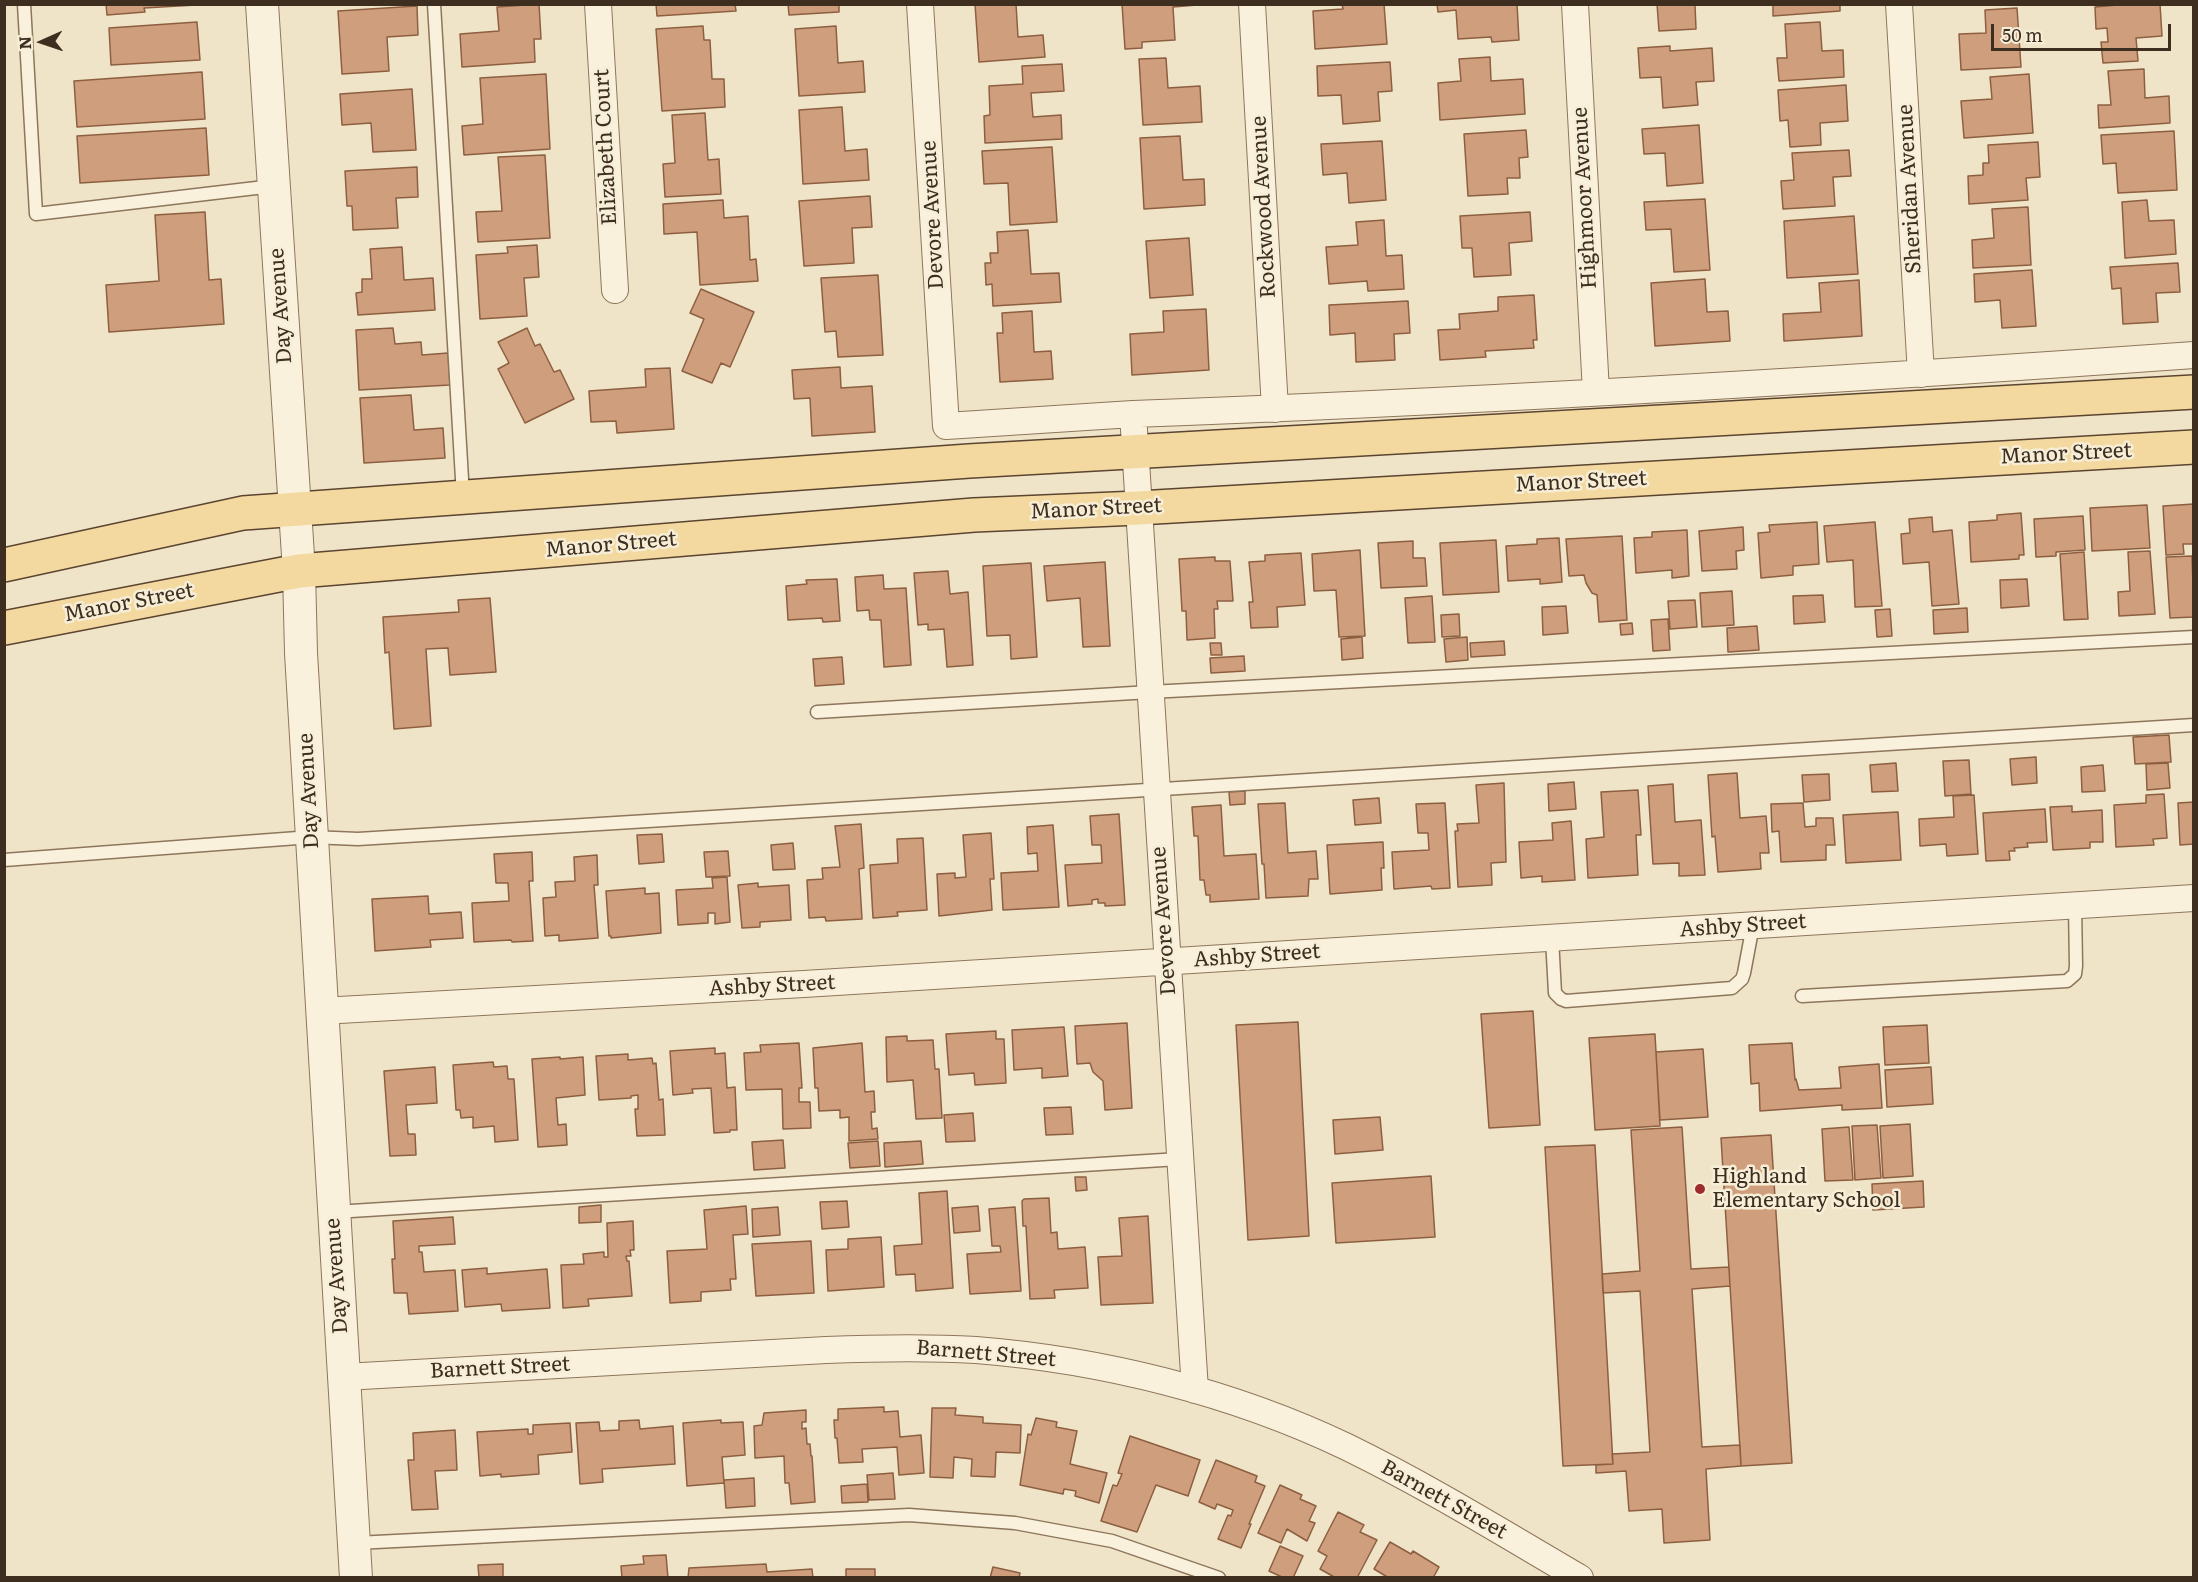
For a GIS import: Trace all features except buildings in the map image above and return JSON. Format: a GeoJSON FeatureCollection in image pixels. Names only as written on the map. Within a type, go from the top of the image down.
{"type":"FeatureCollection","features":[{"type":"Feature","properties":{"kind":"main road"},"geometry":{"type":"LineString","coordinates":[[4,566],[243,513],[969,461],[2193,392]]}},
{"type":"Feature","properties":{"kind":"main road","name":"Manor Street"},"geometry":{"type":"LineString","coordinates":[[4,628],[298,571],[974,515],[1138,508],[2193,447]]}},
{"type":"Feature","properties":{"kind":"street","name":"Day Avenue"},"geometry":{"type":"LineString","coordinates":[[262,4],[295,510],[311,837],[356,1578]]}},
{"type":"Feature","properties":{"kind":"street","name":"Elizabeth Court"},"geometry":{"type":"LineString","coordinates":[[598,4],[615,290]]}},
{"type":"Feature","properties":{"kind":"street","name":"Devore Avenue"},"geometry":{"type":"LineString","coordinates":[[920,4],[946,426],[1133,414],[1166,962],[1195,1390]]}},
{"type":"Feature","properties":{"kind":"street","name":"Rockwood Avenue"},"geometry":{"type":"LineString","coordinates":[[1252,4],[1275,409]]}},
{"type":"Feature","properties":{"kind":"street","name":"Highmoor Avenue"},"geometry":{"type":"LineString","coordinates":[[1575,4],[1596,392]]}},
{"type":"Feature","properties":{"kind":"street","name":"Sheridan Avenue"},"geometry":{"type":"LineString","coordinates":[[1899,4],[1921,374]]}},
{"type":"Feature","properties":{"kind":"street"},"geometry":{"type":"LineString","coordinates":[[1133,414],[1275,409],[1921,374],[2193,355]]}},
{"type":"Feature","properties":{"kind":"street","name":"Ashby Street"},"geometry":{"type":"LineString","coordinates":[[321,1011],[1166,962],[2193,898]]}},
{"type":"Feature","properties":{"kind":"street","name":"Barnett Street"},"geometry":{"type":"LineString","coordinates":[[344,1377],[901,1347],[975,1350],[1049,1358],[1123,1371],[1195,1390],[1276,1417],[1345,1446],[1411,1479],[1581,1578]]}},
{"type":"Feature","properties":{"kind":"lane"},"geometry":{"type":"LineString","coordinates":[[24,4],[36,214],[273,186]]}},
{"type":"Feature","properties":{"kind":"lane"},"geometry":{"type":"LineString","coordinates":[[434,4],[464,497]]}},
{"type":"Feature","properties":{"kind":"lane"},"geometry":{"type":"LineString","coordinates":[[817,712],[1150,692],[2193,637]]}},
{"type":"Feature","properties":{"kind":"lane"},"geometry":{"type":"LineString","coordinates":[[4,860],[311,837],[358,838],[2193,726]]}},
{"type":"Feature","properties":{"kind":"lane"},"geometry":{"type":"LineString","coordinates":[[1802,996],[2067,981],[2075,974],[2076,966],[2075,905]]}},
{"type":"Feature","properties":{"kind":"lane"},"geometry":{"type":"LineString","coordinates":[[1552,938],[1555,993],[1566,1001],[1732,988],[1742,979],[1744,973],[1753,925]]}},
{"type":"Feature","properties":{"kind":"lane"},"geometry":{"type":"LineString","coordinates":[[333,1212],[1179,1159]]}},
{"type":"Feature","properties":{"kind":"lane"},"geometry":{"type":"LineString","coordinates":[[354,1543],[909,1515],[1015,1523],[1112,1541],[1219,1578]]}},
{"type":"Feature","properties":{"kind":"place","name":"Highland Elementary School"},"geometry":{"type":"Point","coordinates":[1700,1189]}}]}
